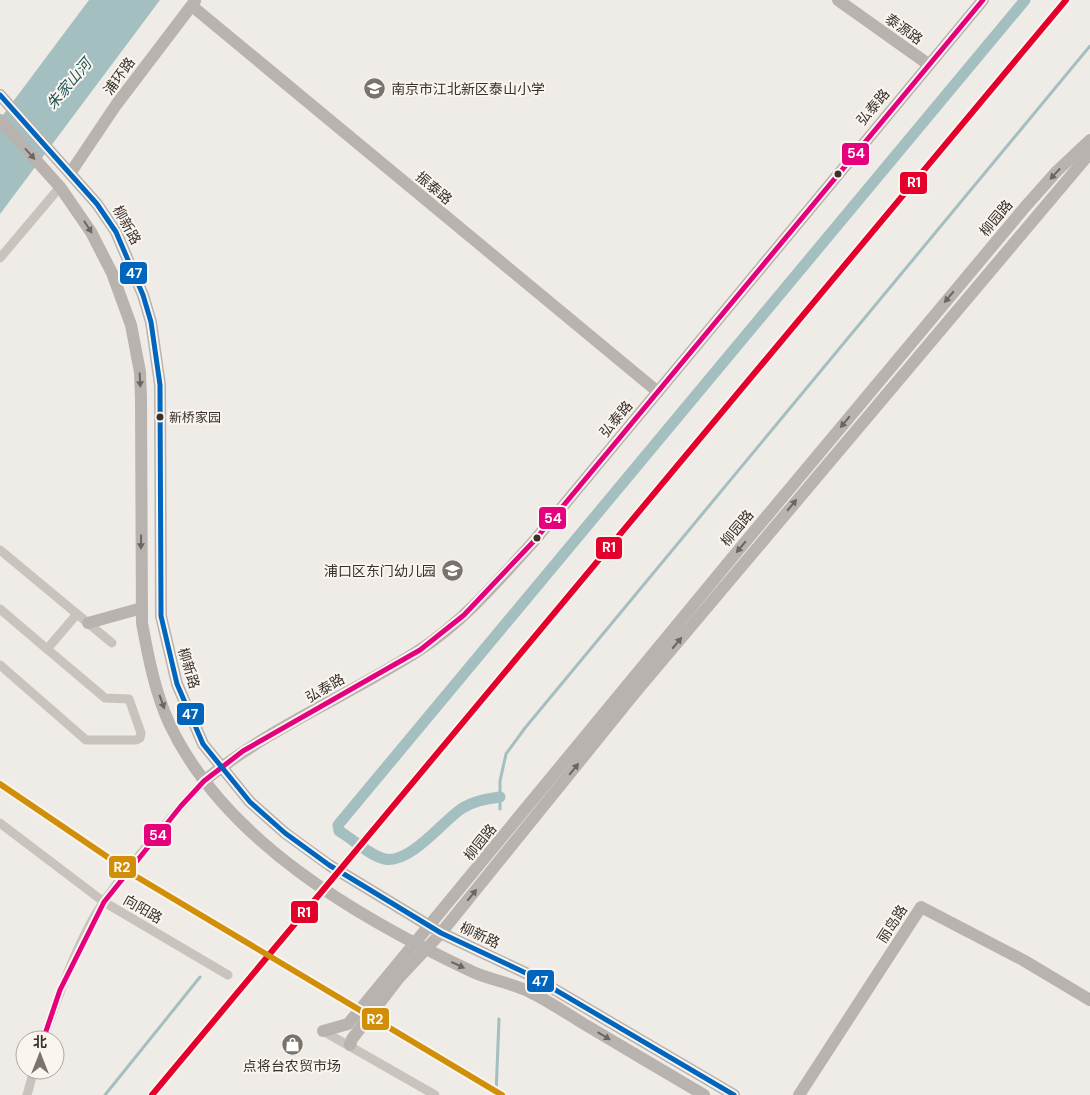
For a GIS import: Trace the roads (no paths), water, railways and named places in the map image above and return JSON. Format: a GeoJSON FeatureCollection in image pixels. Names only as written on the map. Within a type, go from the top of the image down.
{"type":"FeatureCollection","features":[{"type":"Feature","properties":{"kind":"street","name":"泰源路"},"geometry":{"type":"LineString","coordinates":[[838,0],[928,64]]}},
{"type":"Feature","properties":{"kind":"street","name":"弘泰路"},"geometry":{"type":"LineString","coordinates":[[204,782],[243,751],[420,650],[464,615],[534,541],[983,0]]}},
{"type":"Feature","properties":{"kind":"street","name":"浦环路"},"geometry":{"type":"LineString","coordinates":[[70,172],[121,98],[194,3]]}},
{"type":"Feature","properties":{"kind":"street","name":"振泰路"},"geometry":{"type":"LineString","coordinates":[[194,3],[658,392]]}},
{"type":"Feature","properties":{"kind":"street","name":"柳新路"},"geometry":{"type":"LineString","coordinates":[[2,97],[97,204],[116,232],[143,295],[151,322],[160,385],[161,616],[170,664],[184,704],[203,744],[250,802],[285,833],[329,865],[441,933],[530,975],[734,1095]]}},
{"type":"Feature","properties":{"kind":"street"},"geometry":{"type":"LineString","coordinates":[[0,120],[60,187],[91,232],[112,273],[125,305],[136,350],[141,398],[142,608],[148,655],[162,703],[183,750],[204,782],[244,824],[288,863],[363,914],[426,950],[477,974],[528,990],[704,1095]]}},
{"type":"Feature","properties":{"kind":"street","name":"柳园路"},"geometry":{"type":"LineString","coordinates":[[323,1031],[348,1024],[1024,207],[1057,171],[1090,140]]}},
{"type":"Feature","properties":{"kind":"street","name":"柳园路"},"geometry":{"type":"LineString","coordinates":[[350,1045],[352,1039],[398,979],[441,933],[634,694],[1090,153]]}},
{"type":"Feature","properties":{"kind":"street"},"geometry":{"type":"LineString","coordinates":[[0,258],[60,187]]}},
{"type":"Feature","properties":{"kind":"street"},"geometry":{"type":"LineString","coordinates":[[0,550],[112,643]]}},
{"type":"Feature","properties":{"kind":"street"},"geometry":{"type":"LineString","coordinates":[[88,623],[142,608]]}},
{"type":"Feature","properties":{"kind":"street"},"geometry":{"type":"LineString","coordinates":[[0,609],[105,698],[129,699],[141,733],[140,738],[136,740],[86,740],[0,665]]}},
{"type":"Feature","properties":{"kind":"street"},"geometry":{"type":"LineString","coordinates":[[47,649],[77,614]]}},
{"type":"Feature","properties":{"kind":"street"},"geometry":{"type":"LineString","coordinates":[[46,1030],[60,990],[104,902],[181,806],[204,782]]}},
{"type":"Feature","properties":{"kind":"street","name":"向阳路"},"geometry":{"type":"LineString","coordinates":[[0,823],[104,902],[228,975]]}},
{"type":"Feature","properties":{"kind":"street","name":"丽岛路"},"geometry":{"type":"LineString","coordinates":[[799,1095],[921,907],[1023,960],[1090,1000]]}},
{"type":"Feature","properties":{"kind":"street"},"geometry":{"type":"LineString","coordinates":[[323,1031],[435,1095]]}},
{"type":"Feature","properties":{"kind":"street"},"geometry":{"type":"LineString","coordinates":[[27,1095],[31,1080]]}},
{"type":"Feature","properties":{"kind":"water","name":"朱家山河"},"geometry":{"type":"Polygon","coordinates":[[[89,0],[160,0],[0,214],[0,119],[89,0]]]}},
{"type":"Feature","properties":{"kind":"waterway"},"geometry":{"type":"LineString","coordinates":[[500,797],[466,806],[415,849],[395,859],[379,857],[339,831],[338,825],[1025,0]]}},
{"type":"Feature","properties":{"kind":"waterway"},"geometry":{"type":"LineString","coordinates":[[500,809],[500,781],[506,754],[525,728],[1090,46]]}},
{"type":"Feature","properties":{"kind":"waterway"},"geometry":{"type":"LineString","coordinates":[[105,1095],[200,977]]}},
{"type":"Feature","properties":{"kind":"waterway"},"geometry":{"type":"LineString","coordinates":[[496,1095],[499,1019]]}},
{"type":"Feature","properties":{"kind":"railway"},"geometry":{"type":"LineString","coordinates":[[152,1095],[1066,0]]}},
{"type":"Feature","properties":{"kind":"railway"},"geometry":{"type":"LineString","coordinates":[[0,784],[137,877],[502,1095]]}},
{"type":"Feature","properties":{"kind":"place","name":"南京市江北新区泰山小学"},"geometry":{"type":"Point","coordinates":[375,89]}},
{"type":"Feature","properties":{"kind":"place","name":"新桥家园"},"geometry":{"type":"Point","coordinates":[160,417]}},
{"type":"Feature","properties":{"kind":"place","name":"浦口区东门幼儿园"},"geometry":{"type":"Point","coordinates":[452,571]}},
{"type":"Feature","properties":{"kind":"place","name":"点将台农贸市场"},"geometry":{"type":"Point","coordinates":[292,1044]}}]}
